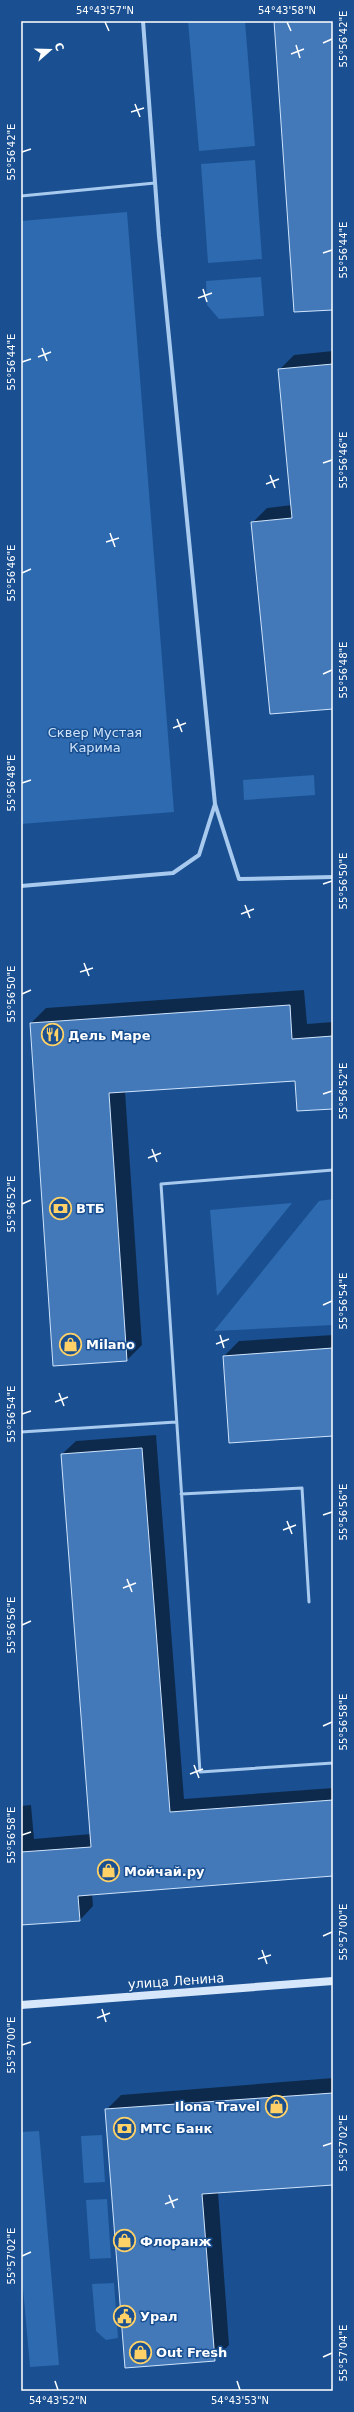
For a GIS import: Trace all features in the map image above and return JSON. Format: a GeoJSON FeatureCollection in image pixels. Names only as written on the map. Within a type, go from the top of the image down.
{"type":"FeatureCollection","features":[{"type":"Feature","properties":{"kind":"main road","name":"улица Ленина"},"geometry":{"type":"LineString","coordinates":[[21,2005],[333,1981]]}},
{"type":"Feature","properties":{"kind":"street"},"geometry":{"type":"LineString","coordinates":[[143,21],[155,183],[196,628],[215,804],[239,879],[333,877]]}},
{"type":"Feature","properties":{"kind":"street"},"geometry":{"type":"LineString","coordinates":[[21,886],[173,873],[199,855],[215,804]]}},
{"type":"Feature","properties":{"kind":"lane"},"geometry":{"type":"LineString","coordinates":[[21,196],[155,183]]}},
{"type":"Feature","properties":{"kind":"lane"},"geometry":{"type":"LineString","coordinates":[[333,1170],[160,1184],[200,1772],[333,1763]]}},
{"type":"Feature","properties":{"kind":"lane"},"geometry":{"type":"LineString","coordinates":[[21,1432],[176,1422]]}},
{"type":"Feature","properties":{"kind":"lane"},"geometry":{"type":"LineString","coordinates":[[181,1494],[302,1488],[309,1602]]}},
{"type":"Feature","properties":{"kind":"green space"},"geometry":{"type":"Polygon","coordinates":[[[188,21],[245,21],[255,146],[199,151],[188,21]]]}},
{"type":"Feature","properties":{"kind":"green space"},"geometry":{"type":"Polygon","coordinates":[[[255,160],[262,259],[208,263],[201,164],[255,160]]]}},
{"type":"Feature","properties":{"kind":"green space","name":"Сквер Мустая Карима"},"geometry":{"type":"Polygon","coordinates":[[[127,212],[174,812],[21,824],[21,221],[127,212]]]}},
{"type":"Feature","properties":{"kind":"green space"},"geometry":{"type":"Polygon","coordinates":[[[261,277],[264,316],[219,319],[207,305],[206,281],[261,277]]]}},
{"type":"Feature","properties":{"kind":"green space"},"geometry":{"type":"Polygon","coordinates":[[[314,775],[315,795],[244,800],[243,780],[314,775]]]}},
{"type":"Feature","properties":{"kind":"green space"},"geometry":{"type":"Polygon","coordinates":[[[333,1199],[333,1325],[214,1331],[319,1201],[333,1199]]]}},
{"type":"Feature","properties":{"kind":"green space"},"geometry":{"type":"Polygon","coordinates":[[[292,1203],[217,1296],[210,1210],[292,1203]]]}},
{"type":"Feature","properties":{"kind":"green space"},"geometry":{"type":"Polygon","coordinates":[[[39,2131],[59,2365],[30,2367],[21,2266],[21,2132],[39,2131]]]}},
{"type":"Feature","properties":{"kind":"green space"},"geometry":{"type":"Polygon","coordinates":[[[102,2135],[105,2182],[84,2183],[81,2136],[102,2135]]]}},
{"type":"Feature","properties":{"kind":"green space"},"geometry":{"type":"Polygon","coordinates":[[[107,2199],[111,2258],[90,2259],[86,2200],[107,2199]]]}},
{"type":"Feature","properties":{"kind":"green space"},"geometry":{"type":"Polygon","coordinates":[[[114,2283],[118,2338],[106,2340],[96,2331],[92,2284],[114,2283]]]}},
{"type":"Feature","properties":{"kind":"building"},"geometry":{"type":"Polygon","coordinates":[[[274,21],[333,21],[333,310],[294,312],[274,21]]]}},
{"type":"Feature","properties":{"kind":"building"},"geometry":{"type":"Polygon","coordinates":[[[333,364],[333,709],[270,714],[251,522],[292,518],[278,369],[333,364]]]}},
{"type":"Feature","properties":{"kind":"building"},"geometry":{"type":"Polygon","coordinates":[[[290,1005],[292,1039],[333,1036],[333,1109],[297,1111],[295,1081],[109,1093],[127,1361],[53,1366],[30,1023],[290,1005]]]}},
{"type":"Feature","properties":{"kind":"building"},"geometry":{"type":"Polygon","coordinates":[[[333,1348],[333,1436],[229,1443],[223,1356],[333,1348]]]}},
{"type":"Feature","properties":{"kind":"building"},"geometry":{"type":"Polygon","coordinates":[[[142,1448],[170,1812],[333,1800],[333,1876],[78,1896],[80,1921],[21,1925],[21,1852],[91,1847],[61,1454],[142,1448]]]}},
{"type":"Feature","properties":{"kind":"building"},"geometry":{"type":"Polygon","coordinates":[[[333,2093],[333,2185],[202,2194],[215,2361],[125,2368],[105,2109],[333,2093]]]}},
{"type":"Feature","properties":{"kind":"place","name":"Дель Маре"},"geometry":{"type":"Point","coordinates":[52,1035]}},
{"type":"Feature","properties":{"kind":"place","name":"ВТБ"},"geometry":{"type":"Point","coordinates":[61,1208]}},
{"type":"Feature","properties":{"kind":"place","name":"Milano"},"geometry":{"type":"Point","coordinates":[71,1344]}},
{"type":"Feature","properties":{"kind":"place","name":"Мойчай.ру"},"geometry":{"type":"Point","coordinates":[109,1871]}},
{"type":"Feature","properties":{"kind":"place","name":"Ilona Travel"},"geometry":{"type":"Point","coordinates":[276,2106]}},
{"type":"Feature","properties":{"kind":"place","name":"МТС Банк"},"geometry":{"type":"Point","coordinates":[125,2128]}},
{"type":"Feature","properties":{"kind":"place","name":"Флоранж"},"geometry":{"type":"Point","coordinates":[125,2241]}},
{"type":"Feature","properties":{"kind":"place","name":"Урал"},"geometry":{"type":"Point","coordinates":[125,2316]}},
{"type":"Feature","properties":{"kind":"place","name":"Out Fresh"},"geometry":{"type":"Point","coordinates":[140,2352]}}]}
